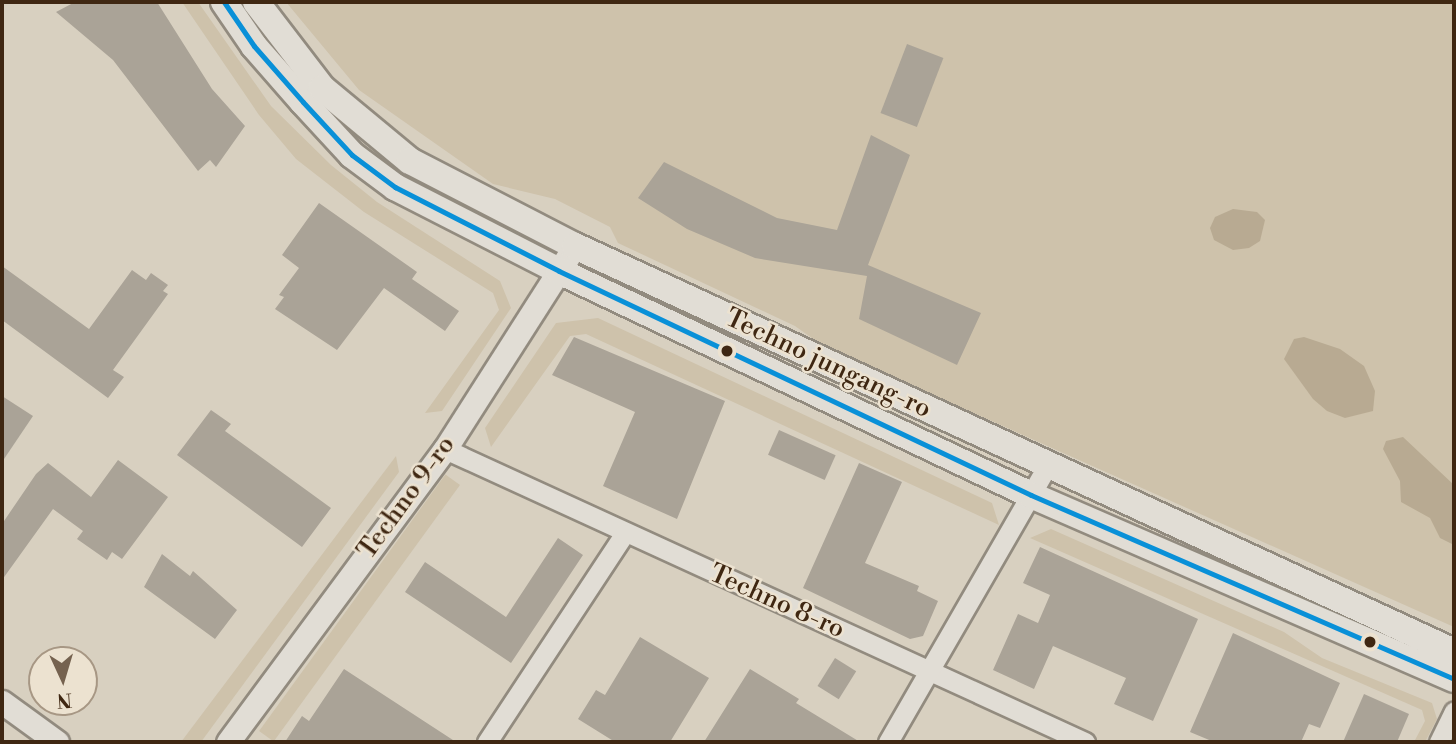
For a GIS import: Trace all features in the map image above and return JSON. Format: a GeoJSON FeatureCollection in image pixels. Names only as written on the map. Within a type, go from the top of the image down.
{"type":"FeatureCollection","features":[{"type":"Feature","properties":{"kind":"main road","name":"Techno jungang-ro"},"geometry":{"type":"LineString","coordinates":[[224,2],[254,46],[352,155],[395,187],[559,271],[1031,495],[1454,679]]}},
{"type":"Feature","properties":{"kind":"main road","name":"Techno jungang-ro"},"geometry":{"type":"LineString","coordinates":[[256,2],[322,88],[410,161],[575,246],[1047,467],[1454,652]]}},
{"type":"Feature","properties":{"kind":"street","name":"Techno 9-ro"},"geometry":{"type":"LineString","coordinates":[[228,742],[445,449],[575,246]]}},
{"type":"Feature","properties":{"kind":"street","name":"Techno 8-ro"},"geometry":{"type":"LineString","coordinates":[[445,449],[624,534],[931,670],[1085,742]]}},
{"type":"Feature","properties":{"kind":"street"},"geometry":{"type":"LineString","coordinates":[[887,742],[1047,467]]}},
{"type":"Feature","properties":{"kind":"street"},"geometry":{"type":"LineString","coordinates":[[487,742],[624,534]]}},
{"type":"Feature","properties":{"kind":"street"},"geometry":{"type":"LineString","coordinates":[[2,702],[57,742]]}},
{"type":"Feature","properties":{"kind":"street"},"geometry":{"type":"LineString","coordinates":[[1439,742],[1454,711]]}},
{"type":"Feature","properties":{"kind":"shaded area"},"geometry":{"type":"Polygon","coordinates":[[[182,2],[198,2],[271,106],[331,165],[377,202],[500,281],[511,308],[442,411],[425,413],[499,310],[493,293],[364,212],[296,159],[259,115],[182,2]]]}},
{"type":"Feature","properties":{"kind":"shaded area"},"geometry":{"type":"Polygon","coordinates":[[[286,2],[1454,2],[1454,627],[823,346],[795,326],[618,243],[610,227],[555,199],[493,184],[359,90],[286,2]]]}},
{"type":"Feature","properties":{"kind":"shaded area"},"geometry":{"type":"Polygon","coordinates":[[[1233,209],[1257,212],[1265,220],[1260,241],[1249,248],[1233,250],[1214,240],[1210,228],[1215,217],[1233,209]]]}},
{"type":"Feature","properties":{"kind":"shaded area"},"geometry":{"type":"Polygon","coordinates":[[[598,318],[992,503],[999,525],[586,334],[570,336],[491,447],[485,428],[556,323],[598,318]]]}},
{"type":"Feature","properties":{"kind":"shaded area"},"geometry":{"type":"Polygon","coordinates":[[[1304,337],[1340,349],[1364,366],[1375,391],[1373,411],[1345,418],[1327,411],[1313,399],[1284,359],[1294,339],[1304,337]]]}},
{"type":"Feature","properties":{"kind":"shaded area"},"geometry":{"type":"Polygon","coordinates":[[[1403,437],[1454,485],[1454,545],[1440,538],[1430,518],[1401,502],[1400,481],[1383,449],[1386,441],[1403,437]]]}},
{"type":"Feature","properties":{"kind":"shaded area"},"geometry":{"type":"Polygon","coordinates":[[[396,456],[399,472],[201,742],[181,742],[396,456]]]}},
{"type":"Feature","properties":{"kind":"shaded area"},"geometry":{"type":"Polygon","coordinates":[[[445,474],[460,485],[274,741],[259,731],[445,474]]]}},
{"type":"Feature","properties":{"kind":"shaded area"},"geometry":{"type":"Polygon","coordinates":[[[1051,529],[1284,632],[1322,658],[1432,703],[1437,719],[1425,742],[1414,742],[1425,721],[1422,710],[1030,538],[1051,529]]]}},
{"type":"Feature","properties":{"kind":"building"},"geometry":{"type":"Polygon","coordinates":[[[75,2],[157,2],[212,89],[245,126],[216,167],[210,160],[198,171],[113,60],[56,12],[75,2]]]}},
{"type":"Feature","properties":{"kind":"building"},"geometry":{"type":"Polygon","coordinates":[[[907,44],[943,58],[917,127],[880,113],[907,44]]]}},
{"type":"Feature","properties":{"kind":"building"},"geometry":{"type":"Polygon","coordinates":[[[871,135],[910,155],[868,265],[981,313],[957,365],[859,319],[867,276],[755,258],[687,229],[638,198],[664,162],[777,218],[837,230],[871,135]]]}},
{"type":"Feature","properties":{"kind":"building"},"geometry":{"type":"Polygon","coordinates":[[[319,203],[417,272],[412,279],[459,311],[445,331],[384,288],[337,350],[275,309],[284,297],[279,295],[299,268],[282,255],[319,203]]]}},
{"type":"Feature","properties":{"kind":"building"},"geometry":{"type":"Polygon","coordinates":[[[2,266],[89,329],[132,270],[146,280],[151,273],[168,285],[163,291],[168,294],[113,370],[124,377],[108,398],[2,320],[2,266]]]}},
{"type":"Feature","properties":{"kind":"building"},"geometry":{"type":"Polygon","coordinates":[[[574,337],[725,401],[677,519],[603,486],[635,412],[552,375],[574,337]]]}},
{"type":"Feature","properties":{"kind":"building"},"geometry":{"type":"Polygon","coordinates":[[[2,396],[33,416],[2,462],[2,396]]]}},
{"type":"Feature","properties":{"kind":"building"},"geometry":{"type":"Polygon","coordinates":[[[211,410],[231,424],[225,431],[331,508],[302,547],[177,455],[211,410]]]}},
{"type":"Feature","properties":{"kind":"building"},"geometry":{"type":"Polygon","coordinates":[[[779,430],[836,455],[825,480],[768,455],[779,430]]]}},
{"type":"Feature","properties":{"kind":"building"},"geometry":{"type":"Polygon","coordinates":[[[118,460],[168,497],[122,559],[112,552],[107,560],[77,539],[83,531],[53,509],[2,580],[2,524],[36,474],[48,463],[91,497],[118,460]]]}},
{"type":"Feature","properties":{"kind":"building"},"geometry":{"type":"Polygon","coordinates":[[[859,463],[902,482],[865,563],[919,586],[917,591],[938,601],[923,636],[910,639],[803,588],[859,463]]]}},
{"type":"Feature","properties":{"kind":"building"},"geometry":{"type":"Polygon","coordinates":[[[558,538],[583,555],[511,663],[405,592],[425,562],[506,617],[558,538]]]}},
{"type":"Feature","properties":{"kind":"building"},"geometry":{"type":"Polygon","coordinates":[[[1040,547],[1198,619],[1153,721],[1114,704],[1126,678],[1053,646],[1034,689],[993,670],[1018,614],[1038,623],[1050,595],[1023,583],[1040,547]]]}},
{"type":"Feature","properties":{"kind":"building"},"geometry":{"type":"Polygon","coordinates":[[[162,554],[190,576],[193,571],[237,610],[215,639],[144,587],[162,554]]]}},
{"type":"Feature","properties":{"kind":"building"},"geometry":{"type":"Polygon","coordinates":[[[1233,633],[1340,683],[1320,728],[1309,724],[1301,742],[1214,742],[1190,732],[1233,633]]]}},
{"type":"Feature","properties":{"kind":"building"},"geometry":{"type":"Polygon","coordinates":[[[640,637],[709,678],[670,742],[615,742],[578,719],[596,690],[605,695],[640,637]]]}},
{"type":"Feature","properties":{"kind":"building"},"geometry":{"type":"Polygon","coordinates":[[[835,658],[856,671],[839,699],[818,686],[835,658]]]}},
{"type":"Feature","properties":{"kind":"building"},"geometry":{"type":"Polygon","coordinates":[[[344,669],[456,742],[285,742],[302,716],[309,721],[344,669]]]}},
{"type":"Feature","properties":{"kind":"building"},"geometry":{"type":"Polygon","coordinates":[[[750,669],[799,699],[796,703],[860,742],[704,742],[750,669]]]}},
{"type":"Feature","properties":{"kind":"building"},"geometry":{"type":"Polygon","coordinates":[[[1364,694],[1409,714],[1397,742],[1343,742],[1364,694]]]}},
{"type":"Feature","properties":{"kind":"transit line"},"geometry":{"type":"LineString","coordinates":[[224,2],[254,46],[303,102],[352,155],[395,187],[559,271],[1031,495],[1454,679]]}}]}
